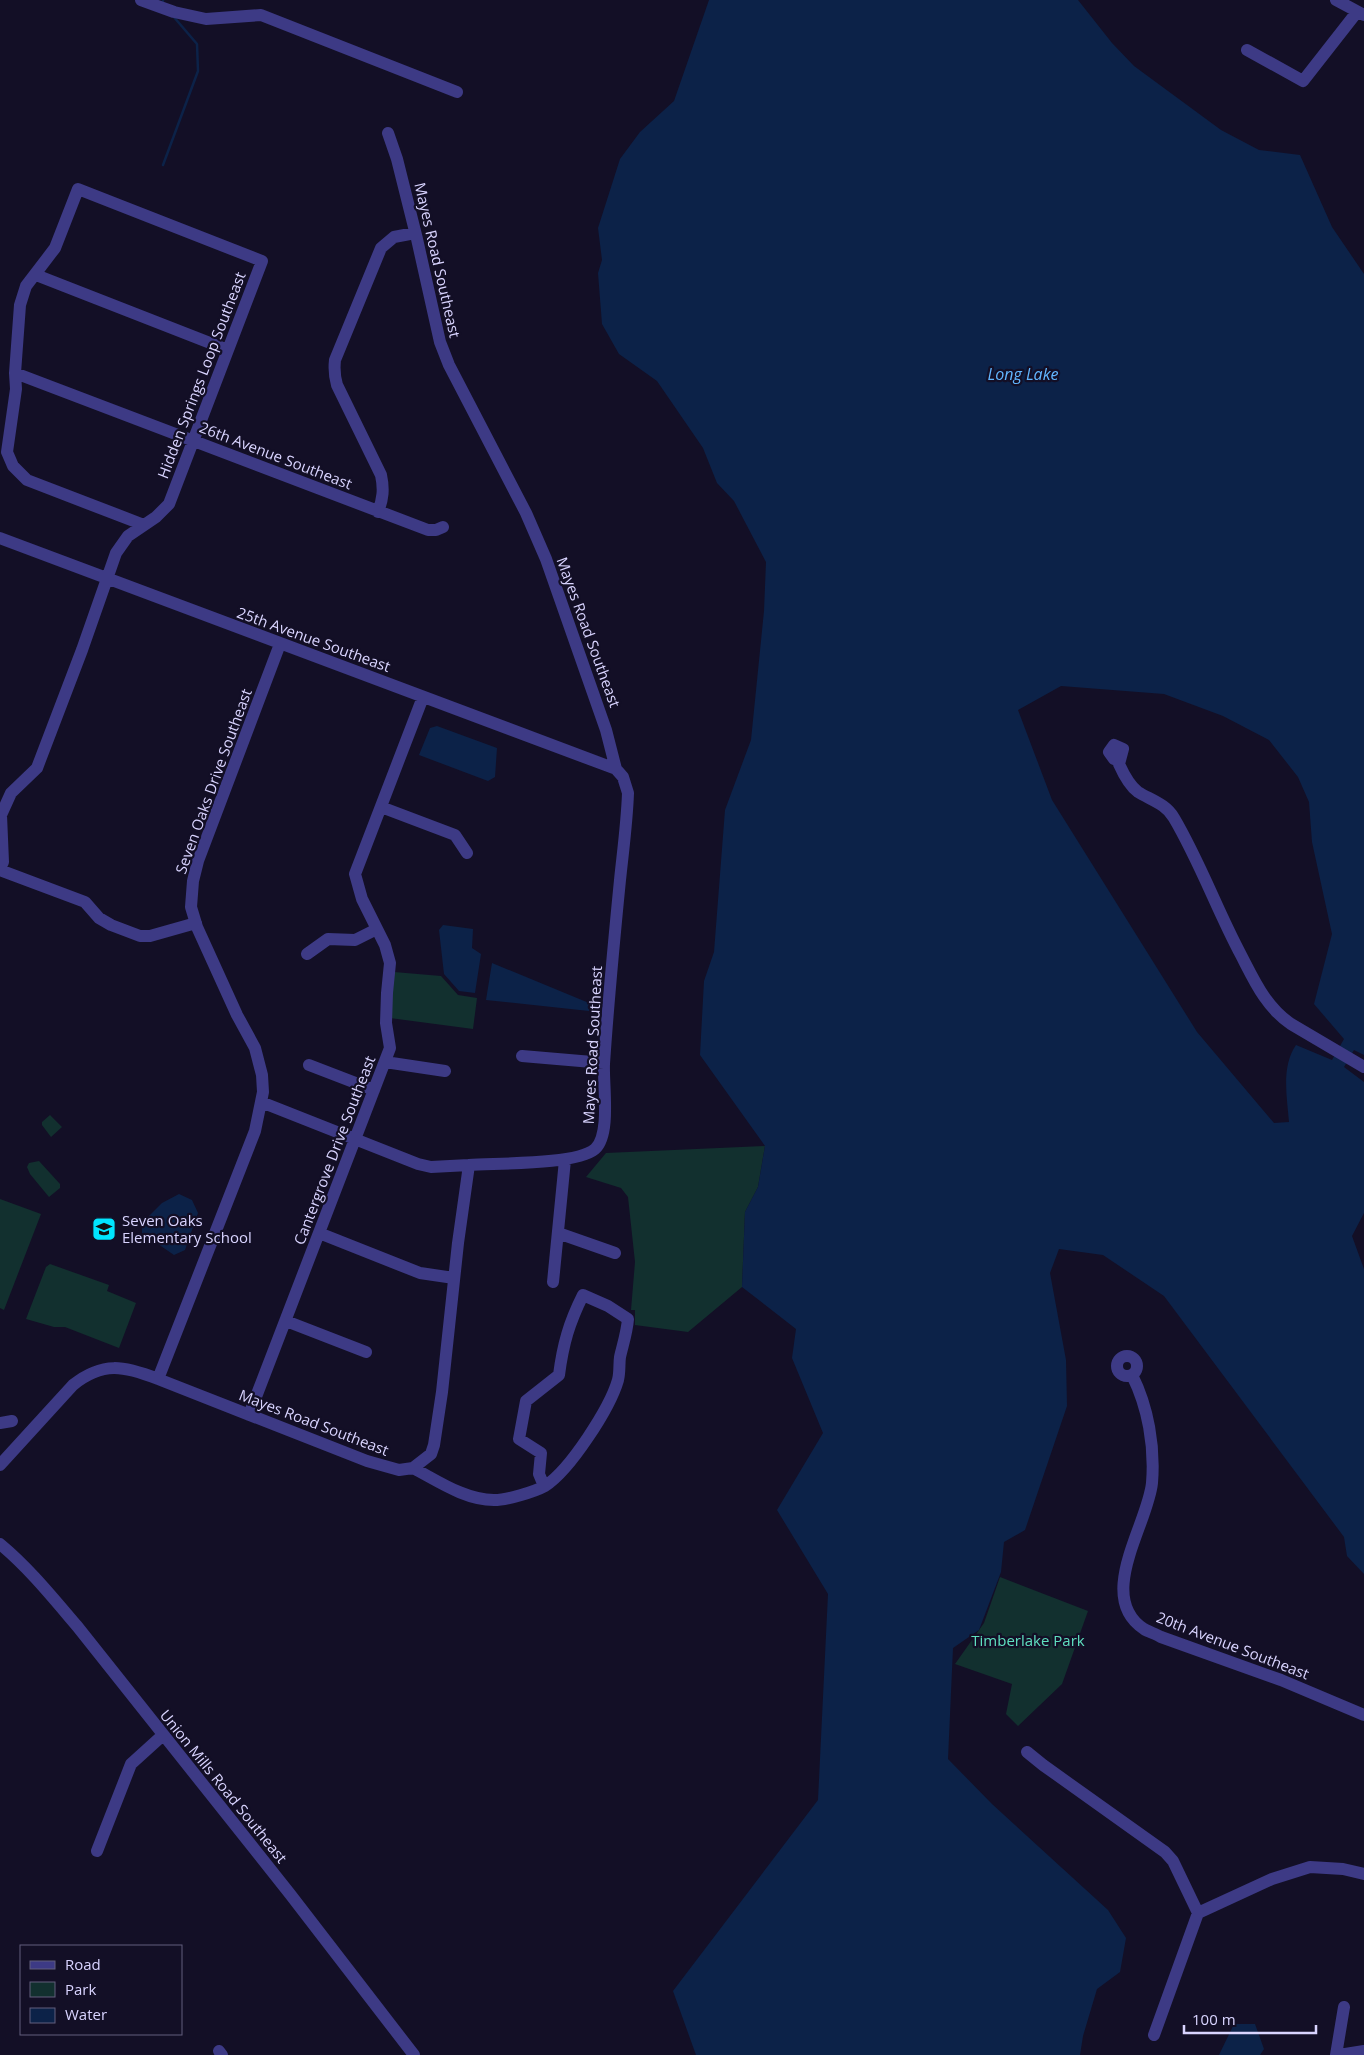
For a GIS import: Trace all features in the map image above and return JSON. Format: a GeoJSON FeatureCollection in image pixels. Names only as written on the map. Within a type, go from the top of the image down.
{"type":"FeatureCollection","features":[{"type":"Feature","properties":{"kind":"street"},"geometry":{"type":"LineString","coordinates":[[141,0],[174,12],[206,19],[261,15],[458,92]]}},
{"type":"Feature","properties":{"kind":"street"},"geometry":{"type":"LineString","coordinates":[[1247,50],[1303,81],[1360,13],[1336,0]]}},
{"type":"Feature","properties":{"kind":"street","name":"Mayes Road Southeast"},"geometry":{"type":"LineString","coordinates":[[261,1102],[355,1140],[418,1164],[431,1167],[565,1160],[584,1155],[596,1148],[603,1139],[605,1117],[604,1063],[628,793],[624,777],[616,769],[597,702],[546,559],[526,513],[449,365],[440,342],[397,159],[388,133]]}},
{"type":"Feature","properties":{"kind":"street","name":"Hidden Springs Loop Southeast"},"geometry":{"type":"LineString","coordinates":[[0,869],[3,862],[1,815],[11,793],[37,768],[82,650],[116,553],[128,536],[156,517],[169,504],[262,261],[78,189],[55,248],[26,286],[20,305],[15,373],[16,389],[8,452],[13,466],[27,480],[144,525]]}},
{"type":"Feature","properties":{"kind":"street"},"geometry":{"type":"LineString","coordinates":[[378,512],[382,499],[383,485],[381,475],[333,374],[335,360],[381,248],[394,236],[415,233]]}},
{"type":"Feature","properties":{"kind":"street"},"geometry":{"type":"LineString","coordinates":[[36,275],[228,350]]}},
{"type":"Feature","properties":{"kind":"street","name":"26th Avenue Southeast"},"geometry":{"type":"LineString","coordinates":[[15,373],[428,530],[436,530],[443,527]]}},
{"type":"Feature","properties":{"kind":"street","name":"25th Avenue Southeast"},"geometry":{"type":"LineString","coordinates":[[0,538],[616,769]]}},
{"type":"Feature","properties":{"kind":"street","name":"Seven Oaks Drive Southeast"},"geometry":{"type":"LineString","coordinates":[[158,1379],[256,1131],[261,1102],[262,1075],[255,1048],[237,1015],[196,923],[192,906],[193,881],[198,861],[280,644]]}},
{"type":"Feature","properties":{"kind":"street","name":"Cantergrove Drive Southeast"},"geometry":{"type":"LineString","coordinates":[[249,1415],[390,1048],[386,1023],[390,963],[385,945],[362,899],[355,874],[423,697]]}},
{"type":"Feature","properties":{"kind":"street"},"geometry":{"type":"LineString","coordinates":[[1118,761],[1127,779],[1137,791],[1170,811],[1200,867],[1222,919],[1267,1003],[1286,1021],[1364,1067]]}},
{"type":"Feature","properties":{"kind":"street"},"geometry":{"type":"LineString","coordinates":[[381,807],[455,834],[467,854]]}},
{"type":"Feature","properties":{"kind":"street"},"geometry":{"type":"LineString","coordinates":[[0,869],[84,902],[99,918],[111,925],[140,936],[150,936],[196,923]]}},
{"type":"Feature","properties":{"kind":"street"},"geometry":{"type":"LineString","coordinates":[[307,954],[328,939],[354,940],[377,929]]}},
{"type":"Feature","properties":{"kind":"street"},"geometry":{"type":"LineString","coordinates":[[522,1056],[604,1063]]}},
{"type":"Feature","properties":{"kind":"street"},"geometry":{"type":"LineString","coordinates":[[385,1062],[445,1071]]}},
{"type":"Feature","properties":{"kind":"street"},"geometry":{"type":"LineString","coordinates":[[309,1065],[374,1090]]}},
{"type":"Feature","properties":{"kind":"street"},"geometry":{"type":"LineString","coordinates":[[553,1282],[565,1160]]}},
{"type":"Feature","properties":{"kind":"street"},"geometry":{"type":"LineString","coordinates":[[469,1165],[434,1445],[431,1454],[413,1468],[468,1496],[494,1500],[515,1496],[544,1486],[563,1471],[600,1418],[618,1380],[628,1320],[608,1306],[584,1295],[570,1321],[563,1346],[559,1376],[526,1401],[519,1440],[541,1453],[539,1474],[544,1486]]}},
{"type":"Feature","properties":{"kind":"street"},"geometry":{"type":"LineString","coordinates":[[319,1233],[420,1273],[454,1278]]}},
{"type":"Feature","properties":{"kind":"street"},"geometry":{"type":"LineString","coordinates":[[558,1233],[615,1253]]}},
{"type":"Feature","properties":{"kind":"street"},"geometry":{"type":"LineString","coordinates":[[286,1320],[366,1352]]}},
{"type":"Feature","properties":{"kind":"street","name":"Mayes Road Southeast"},"geometry":{"type":"LineString","coordinates":[[0,1465],[73,1385],[99,1370],[114,1367],[132,1369],[384,1466],[399,1470],[413,1468]]}},
{"type":"Feature","properties":{"kind":"street","name":"20th Avenue Southeast"},"geometry":{"type":"LineString","coordinates":[[1132,1375],[1146,1412],[1152,1456],[1152,1483],[1148,1504],[1125,1569],[1123,1594],[1129,1611],[1143,1628],[1161,1637],[1288,1683],[1364,1715]]}},
{"type":"Feature","properties":{"kind":"street","name":"Union Mills Road Southeast"},"geometry":{"type":"LineString","coordinates":[[0,1544],[12,1554],[71,1619],[290,1894],[414,2055]]}},
{"type":"Feature","properties":{"kind":"street"},"geometry":{"type":"LineString","coordinates":[[97,1851],[131,1764],[162,1735]]}},
{"type":"Feature","properties":{"kind":"street"},"geometry":{"type":"LineString","coordinates":[[1027,1752],[1166,1852],[1173,1861],[1198,1912],[1154,2035]]}},
{"type":"Feature","properties":{"kind":"street"},"geometry":{"type":"LineString","coordinates":[[1198,1912],[1272,1879],[1310,1867],[1343,1869],[1364,1874]]}},
{"type":"Feature","properties":{"kind":"street"},"geometry":{"type":"LineString","coordinates":[[1344,2007],[1337,2055],[1364,2051]]}},
{"type":"Feature","properties":{"kind":"green space"},"geometry":{"type":"Polygon","coordinates":[[[394,972],[441,976],[458,995],[477,998],[473,1029],[390,1018],[394,972]]]}},
{"type":"Feature","properties":{"kind":"green space"},"geometry":{"type":"Polygon","coordinates":[[[50,1115],[62,1127],[51,1137],[42,1125],[42,1122],[50,1115]]]}},
{"type":"Feature","properties":{"kind":"green space"},"geometry":{"type":"Polygon","coordinates":[[[765,1146],[758,1187],[745,1212],[742,1287],[688,1332],[635,1325],[635,1310],[631,1310],[635,1262],[628,1197],[621,1188],[586,1177],[606,1153],[765,1146]]]}},
{"type":"Feature","properties":{"kind":"green space"},"geometry":{"type":"Polygon","coordinates":[[[39,1161],[60,1184],[60,1188],[49,1197],[30,1174],[27,1167],[29,1163],[39,1161]]]}},
{"type":"Feature","properties":{"kind":"green space"},"geometry":{"type":"Polygon","coordinates":[[[0,1199],[41,1214],[4,1310],[0,1308],[0,1199]]]}},
{"type":"Feature","properties":{"kind":"green space"},"geometry":{"type":"Polygon","coordinates":[[[50,1264],[109,1285],[107,1291],[136,1303],[119,1348],[65,1327],[54,1327],[26,1319],[46,1267],[50,1264]]]}},
{"type":"Feature","properties":{"kind":"green space","name":"Timberlake Park"},"geometry":{"type":"Polygon","coordinates":[[[1000,1577],[1088,1611],[1062,1684],[1018,1726],[1006,1714],[1012,1684],[955,1664],[984,1623],[1000,1577]]]}},
{"type":"Feature","properties":{"kind":"water","name":"Long Lake"},"geometry":{"type":"Polygon","coordinates":[[[709,0],[1078,0],[1112,43],[1134,66],[1221,130],[1259,150],[1300,155],[1332,227],[1364,274],[1364,1055],[1354,1050],[1344,1067],[1364,1082],[1364,1213],[1352,1236],[1364,1269],[1364,1574],[1347,1556],[1344,1537],[1164,1296],[1103,1255],[1059,1249],[1050,1273],[1066,1360],[1067,1406],[1025,1530],[1004,1542],[1001,1572],[979,1630],[953,1648],[948,1759],[992,1804],[1108,1910],[1126,1938],[1120,1972],[1097,1989],[1083,2036],[1080,2055],[696,2055],[673,1991],[818,1800],[828,1594],[777,1510],[823,1433],[792,1358],[796,1329],[742,1287],[745,1212],[758,1187],[765,1146],[700,1055],[704,981],[714,952],[725,810],[751,740],[764,611],[766,562],[734,501],[717,483],[703,448],[657,381],[619,354],[602,324],[598,273],[602,260],[598,228],[620,159],[640,132],[674,101],[709,0]],[[1061,686],[1018,710],[1052,800],[1197,1032],[1274,1123],[1289,1122],[1286,1082],[1288,1063],[1296,1045],[1332,1060],[1344,1039],[1314,1004],[1332,934],[1312,842],[1309,802],[1298,777],[1269,740],[1223,716],[1164,694],[1061,686]]]}},
{"type":"Feature","properties":{"kind":"water"},"geometry":{"type":"Polygon","coordinates":[[[437,726],[497,748],[495,777],[488,781],[419,755],[430,728],[437,726]]]}},
{"type":"Feature","properties":{"kind":"water"},"geometry":{"type":"Polygon","coordinates":[[[443,925],[473,929],[472,948],[481,954],[475,993],[459,991],[444,974],[439,930],[443,925]]]}},
{"type":"Feature","properties":{"kind":"water"},"geometry":{"type":"Polygon","coordinates":[[[492,963],[589,1003],[589,1011],[486,1000],[492,963]]]}},
{"type":"Feature","properties":{"kind":"water"},"geometry":{"type":"Polygon","coordinates":[[[179,1194],[192,1200],[198,1213],[185,1250],[174,1255],[142,1233],[142,1223],[162,1203],[179,1194]]]}},
{"type":"Feature","properties":{"kind":"water"},"geometry":{"type":"Polygon","coordinates":[[[1234,2024],[1255,2024],[1264,2049],[1260,2055],[1219,2055],[1234,2024]]]}},
{"type":"Feature","properties":{"kind":"waterway"},"geometry":{"type":"LineString","coordinates":[[163,165],[198,71],[197,44],[173,16]]}},
{"type":"Feature","properties":{"kind":"place","name":"Seven Oaks Elementary School"},"geometry":{"type":"Point","coordinates":[104,1229]}}]}
